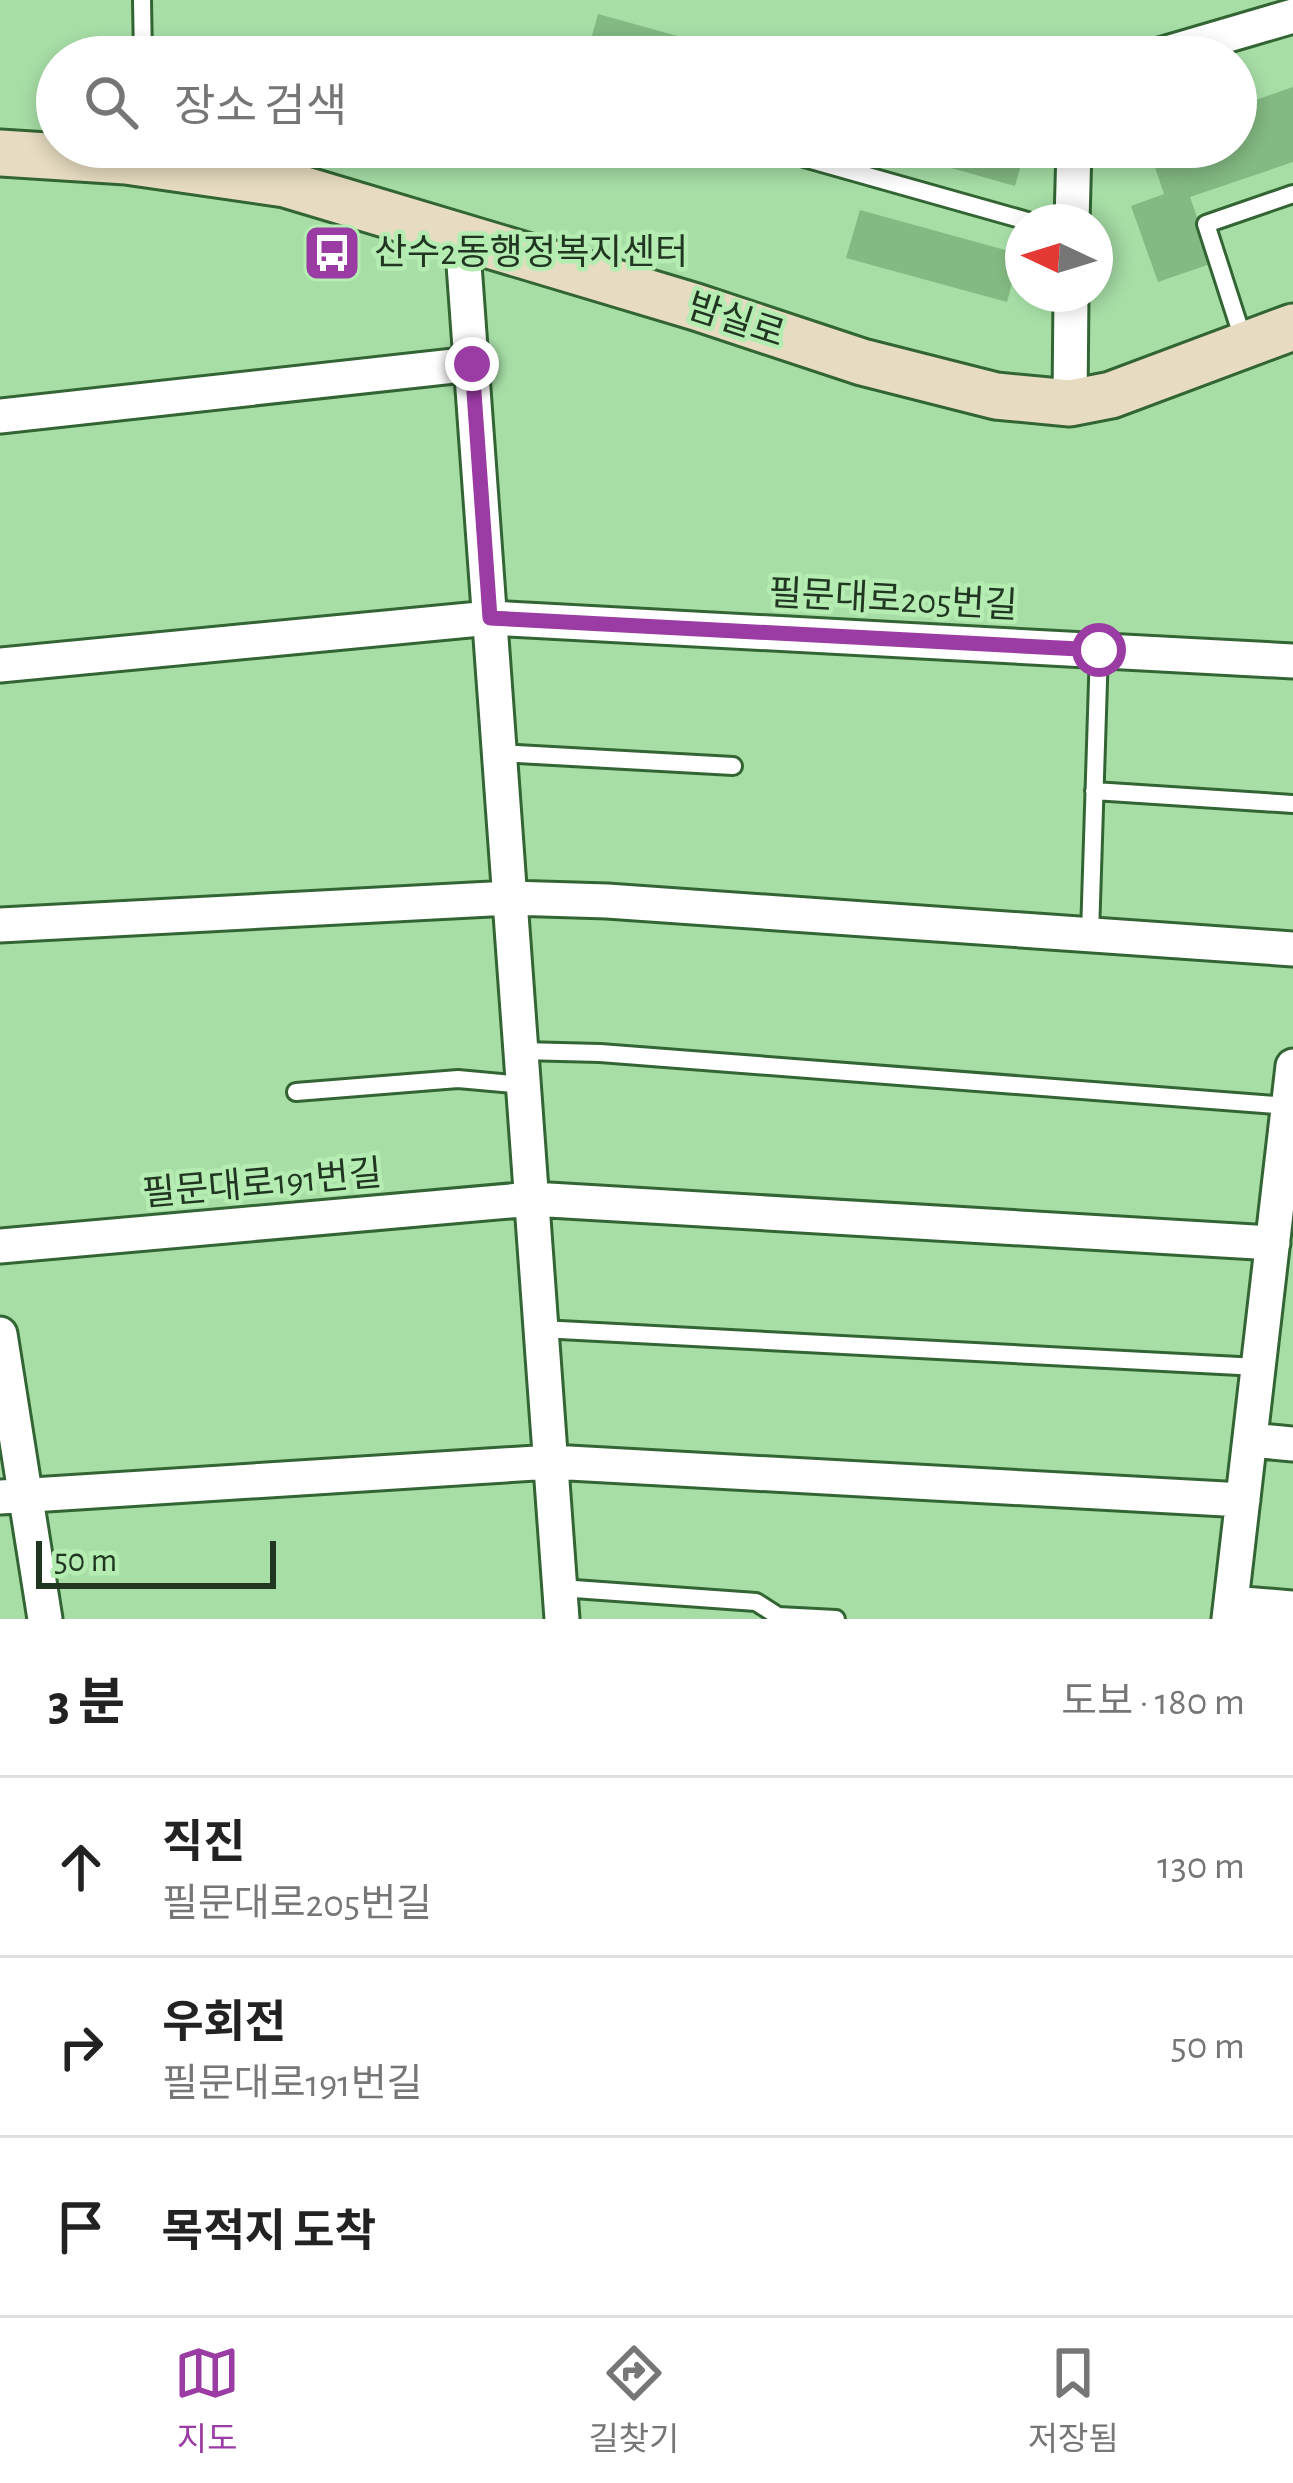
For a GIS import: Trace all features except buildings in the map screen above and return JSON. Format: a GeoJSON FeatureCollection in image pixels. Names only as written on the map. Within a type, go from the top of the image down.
{"type":"FeatureCollection","features":[{"type":"Feature","properties":{"kind":"main road","name":"밤실로"},"geometry":{"type":"LineString","coordinates":[[0,153],[36,153]]}},
{"type":"Feature","properties":{"kind":"main road","name":"밤실로"},"geometry":{"type":"LineString","coordinates":[[200,168],[284,184],[903,373],[996,396],[1070,403],[1111,395],[1293,327]]}},
{"type":"Feature","properties":{"kind":"street"},"geometry":{"type":"LineString","coordinates":[[1225,36],[1293,16]]}},
{"type":"Feature","properties":{"kind":"street"},"geometry":{"type":"LineString","coordinates":[[1072,204],[1073,168]]}},
{"type":"Feature","properties":{"kind":"street"},"geometry":{"type":"LineString","coordinates":[[462,237],[561,1604]]}},
{"type":"Feature","properties":{"kind":"street"},"geometry":{"type":"LineString","coordinates":[[1070,403],[1071,312]]}},
{"type":"Feature","properties":{"kind":"street"},"geometry":{"type":"LineString","coordinates":[[0,416],[472,364]]}},
{"type":"Feature","properties":{"kind":"street"},"geometry":{"type":"LineString","coordinates":[[0,664],[490,618]]}},
{"type":"Feature","properties":{"kind":"street","name":"필문대로205번길"},"geometry":{"type":"LineString","coordinates":[[490,618],[1293,661]]}},
{"type":"Feature","properties":{"kind":"street"},"geometry":{"type":"LineString","coordinates":[[0,925],[510,898],[1293,949]]}},
{"type":"Feature","properties":{"kind":"street"},"geometry":{"type":"LineString","coordinates":[[1291,1088],[1230,1611],[1293,1608]]}},
{"type":"Feature","properties":{"kind":"street"},"geometry":{"type":"LineString","coordinates":[[532,1199],[1273,1244]]}},
{"type":"Feature","properties":{"kind":"street","name":"필문대로191번길"},"geometry":{"type":"LineString","coordinates":[[0,1246],[532,1199]]}},
{"type":"Feature","properties":{"kind":"street"},"geometry":{"type":"LineString","coordinates":[[0,1334],[14,1496],[45,1619]]}},
{"type":"Feature","properties":{"kind":"street"},"geometry":{"type":"LineString","coordinates":[[1250,1440],[1293,1444]]}},
{"type":"Feature","properties":{"kind":"street"},"geometry":{"type":"LineString","coordinates":[[14,1496],[551,1462],[1243,1500]]}},
{"type":"Feature","properties":{"kind":"lane"},"geometry":{"type":"LineString","coordinates":[[142,0],[143,36]]}},
{"type":"Feature","properties":{"kind":"lane"},"geometry":{"type":"LineString","coordinates":[[839,168],[1005,215]]}},
{"type":"Feature","properties":{"kind":"lane"},"geometry":{"type":"LineString","coordinates":[[1245,346],[1206,224],[1293,194]]}},
{"type":"Feature","properties":{"kind":"lane"},"geometry":{"type":"LineString","coordinates":[[1090,934],[1099,650]]}},
{"type":"Feature","properties":{"kind":"lane"},"geometry":{"type":"LineString","coordinates":[[500,753],[733,766]]}},
{"type":"Feature","properties":{"kind":"lane"},"geometry":{"type":"LineString","coordinates":[[1094,791],[1293,804]]}},
{"type":"Feature","properties":{"kind":"lane"},"geometry":{"type":"LineString","coordinates":[[296,1092],[458,1079],[600,1053],[1291,1088]]}},
{"type":"Feature","properties":{"kind":"lane"},"geometry":{"type":"LineString","coordinates":[[541,1328],[1258,1367]]}},
{"type":"Feature","properties":{"kind":"lane"},"geometry":{"type":"LineString","coordinates":[[561,1604],[756,1602],[778,1616],[836,1619]]}},
{"type":"Feature","properties":{"kind":"place","name":"산수2동행정복지센터"},"geometry":{"type":"Point","coordinates":[332,253]}},
{"type":"Feature","properties":{"kind":"route"},"geometry":{"type":"LineString","coordinates":[[472,364],[490,618],[1099,650]]}}]}
